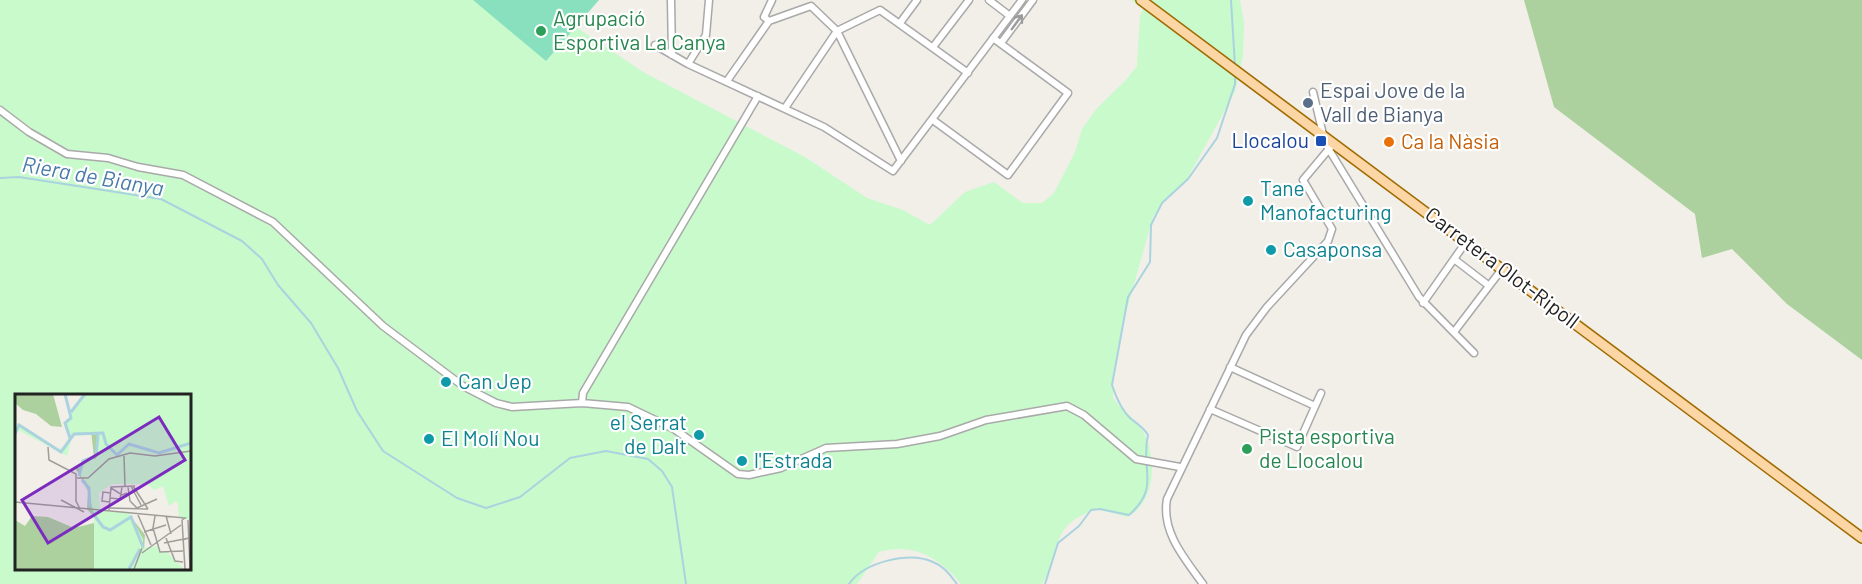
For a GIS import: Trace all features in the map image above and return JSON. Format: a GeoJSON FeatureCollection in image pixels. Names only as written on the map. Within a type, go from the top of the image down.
{"type":"FeatureCollection","features":[{"type":"Feature","properties":{"kind":"main road","name":"Carretera Olot-Ripoll"},"geometry":{"type":"LineString","coordinates":[[1141,0],[1323,134],[1332,147],[1502,268],[1862,538]]}},
{"type":"Feature","properties":{"kind":"street"},"geometry":{"type":"LineString","coordinates":[[671,0],[672,55]]}},
{"type":"Feature","properties":{"kind":"street"},"geometry":{"type":"LineString","coordinates":[[688,64],[706,35],[709,0]]}},
{"type":"Feature","properties":{"kind":"street"},"geometry":{"type":"LineString","coordinates":[[769,21],[764,17],[772,0]]}},
{"type":"Feature","properties":{"kind":"street"},"geometry":{"type":"LineString","coordinates":[[880,10],[881,0]]}},
{"type":"Feature","properties":{"kind":"street"},"geometry":{"type":"LineString","coordinates":[[900,23],[917,0]]}},
{"type":"Feature","properties":{"kind":"street"},"geometry":{"type":"LineString","coordinates":[[933,47],[969,0]]}},
{"type":"Feature","properties":{"kind":"street"},"geometry":{"type":"LineString","coordinates":[[989,0],[1010,16]]}},
{"type":"Feature","properties":{"kind":"street"},"geometry":{"type":"LineString","coordinates":[[655,45],[688,64],[824,127],[893,171],[1022,0]]}},
{"type":"Feature","properties":{"kind":"street"},"geometry":{"type":"LineString","coordinates":[[1001,43],[1033,0]]}},
{"type":"Feature","properties":{"kind":"street"},"geometry":{"type":"LineString","coordinates":[[727,81],[769,21],[811,3],[837,31],[901,161]]}},
{"type":"Feature","properties":{"kind":"street"},"geometry":{"type":"LineString","coordinates":[[880,10],[968,73]]}},
{"type":"Feature","properties":{"kind":"street"},"geometry":{"type":"LineString","coordinates":[[785,108],[837,31],[880,10]]}},
{"type":"Feature","properties":{"kind":"street"},"geometry":{"type":"LineString","coordinates":[[933,120],[1008,175],[1068,93],[993,38]]}},
{"type":"Feature","properties":{"kind":"street"},"geometry":{"type":"LineString","coordinates":[[1313,92],[1323,134]]}},
{"type":"Feature","properties":{"kind":"street"},"geometry":{"type":"LineString","coordinates":[[582,403],[583,393],[758,96]]}},
{"type":"Feature","properties":{"kind":"street"},"geometry":{"type":"LineString","coordinates":[[0,110],[67,154],[108,158],[138,167],[183,175],[273,222],[383,326],[464,386],[495,403],[512,407],[582,403],[628,407],[652,416],[738,474],[749,475],[781,468],[826,448],[897,444],[940,436],[986,420],[1067,406],[1084,415],[1136,459],[1180,468]]}},
{"type":"Feature","properties":{"kind":"street"},"geometry":{"type":"LineString","coordinates":[[1203,584],[1167,528],[1164,511],[1167,499],[1185,456],[1246,335],[1260,316],[1328,241],[1332,229],[1303,180],[1332,147],[1423,303],[1474,353]]}},
{"type":"Feature","properties":{"kind":"street"},"geometry":{"type":"LineString","coordinates":[[1423,303],[1466,242]]}},
{"type":"Feature","properties":{"kind":"street"},"geometry":{"type":"LineString","coordinates":[[1454,259],[1488,285]]}},
{"type":"Feature","properties":{"kind":"street"},"geometry":{"type":"LineString","coordinates":[[1454,332],[1502,268]]}},
{"type":"Feature","properties":{"kind":"street"},"geometry":{"type":"LineString","coordinates":[[1230,367],[1315,406]]}},
{"type":"Feature","properties":{"kind":"street"},"geometry":{"type":"LineString","coordinates":[[1210,409],[1297,447],[1321,393]]}},
{"type":"Feature","properties":{"kind":"green space"},"geometry":{"type":"Polygon","coordinates":[[[0,0],[535,0],[645,73],[805,157],[867,198],[903,210],[930,225],[965,192],[994,182],[1023,203],[1042,203],[1054,193],[1075,152],[1082,129],[1097,108],[1137,66],[1140,16],[1144,6],[1141,8],[1131,0],[1240,0],[1244,23],[1243,56],[1235,92],[1186,181],[1163,201],[1153,217],[1122,327],[1113,374],[1113,398],[1139,425],[1150,448],[1152,475],[1145,500],[1127,517],[1097,509],[1070,523],[1059,539],[1049,571],[1042,584],[961,584],[944,567],[925,554],[891,549],[879,552],[857,584],[0,584],[0,0]]]}},
{"type":"Feature","properties":{"kind":"green space","name":"Agrupació Esportiva La Canya"},"geometry":{"type":"Polygon","coordinates":[[[473,0],[599,0],[546,61],[473,0]]]}},
{"type":"Feature","properties":{"kind":"green space"},"geometry":{"type":"Polygon","coordinates":[[[1524,0],[1862,0],[1862,360],[1787,304],[1732,249],[1702,258],[1695,214],[1554,107],[1524,0]]]}},
{"type":"Feature","properties":{"kind":"waterway"},"geometry":{"type":"LineString","coordinates":[[1231,0],[1235,66]]}},
{"type":"Feature","properties":{"kind":"waterway"},"geometry":{"type":"LineString","coordinates":[[1045,584],[1058,543],[1079,526],[1091,510],[1100,509],[1129,515],[1144,496],[1147,487],[1148,435],[1124,412],[1112,385],[1128,297],[1150,262],[1151,225],[1162,203],[1188,179],[1217,138],[1235,84],[1235,75]]}},
{"type":"Feature","properties":{"kind":"waterway","name":"Riera de Bianya"},"geometry":{"type":"LineString","coordinates":[[0,178],[19,177],[161,199],[242,241],[262,259],[278,285],[311,323],[338,368],[357,411],[383,451],[457,498],[486,508],[520,497],[570,458],[606,451],[648,459],[662,471],[672,487],[686,584]]}},
{"type":"Feature","properties":{"kind":"waterway"},"geometry":{"type":"LineString","coordinates":[[849,584],[856,576],[876,564],[900,558],[923,559],[937,564],[957,584]]}},
{"type":"Feature","properties":{"kind":"place","name":"Agrupació Esportiva La Canya"},"geometry":{"type":"Point","coordinates":[541,31]}},
{"type":"Feature","properties":{"kind":"place","name":"Espai Jove de la Vall de Bianya"},"geometry":{"type":"Point","coordinates":[1308,103]}},
{"type":"Feature","properties":{"kind":"place","name":"Llocalou"},"geometry":{"type":"Point","coordinates":[1321,141]}},
{"type":"Feature","properties":{"kind":"place","name":"Ca la Nàsia"},"geometry":{"type":"Point","coordinates":[1389,142]}},
{"type":"Feature","properties":{"kind":"place","name":"Tane Manofacturing"},"geometry":{"type":"Point","coordinates":[1248,201]}},
{"type":"Feature","properties":{"kind":"place","name":"Casaponsa"},"geometry":{"type":"Point","coordinates":[1271,250]}},
{"type":"Feature","properties":{"kind":"place","name":"Can Jep"},"geometry":{"type":"Point","coordinates":[446,382]}},
{"type":"Feature","properties":{"kind":"place","name":"el Serrat de Dalt"},"geometry":{"type":"Point","coordinates":[699,435]}},
{"type":"Feature","properties":{"kind":"place","name":"El Molí Nou"},"geometry":{"type":"Point","coordinates":[429,439]}},
{"type":"Feature","properties":{"kind":"place","name":"Pista esportiva de Llocalou"},"geometry":{"type":"Point","coordinates":[1247,449]}},
{"type":"Feature","properties":{"kind":"place","name":"l'Estrada"},"geometry":{"type":"Point","coordinates":[742,461]}}]}
